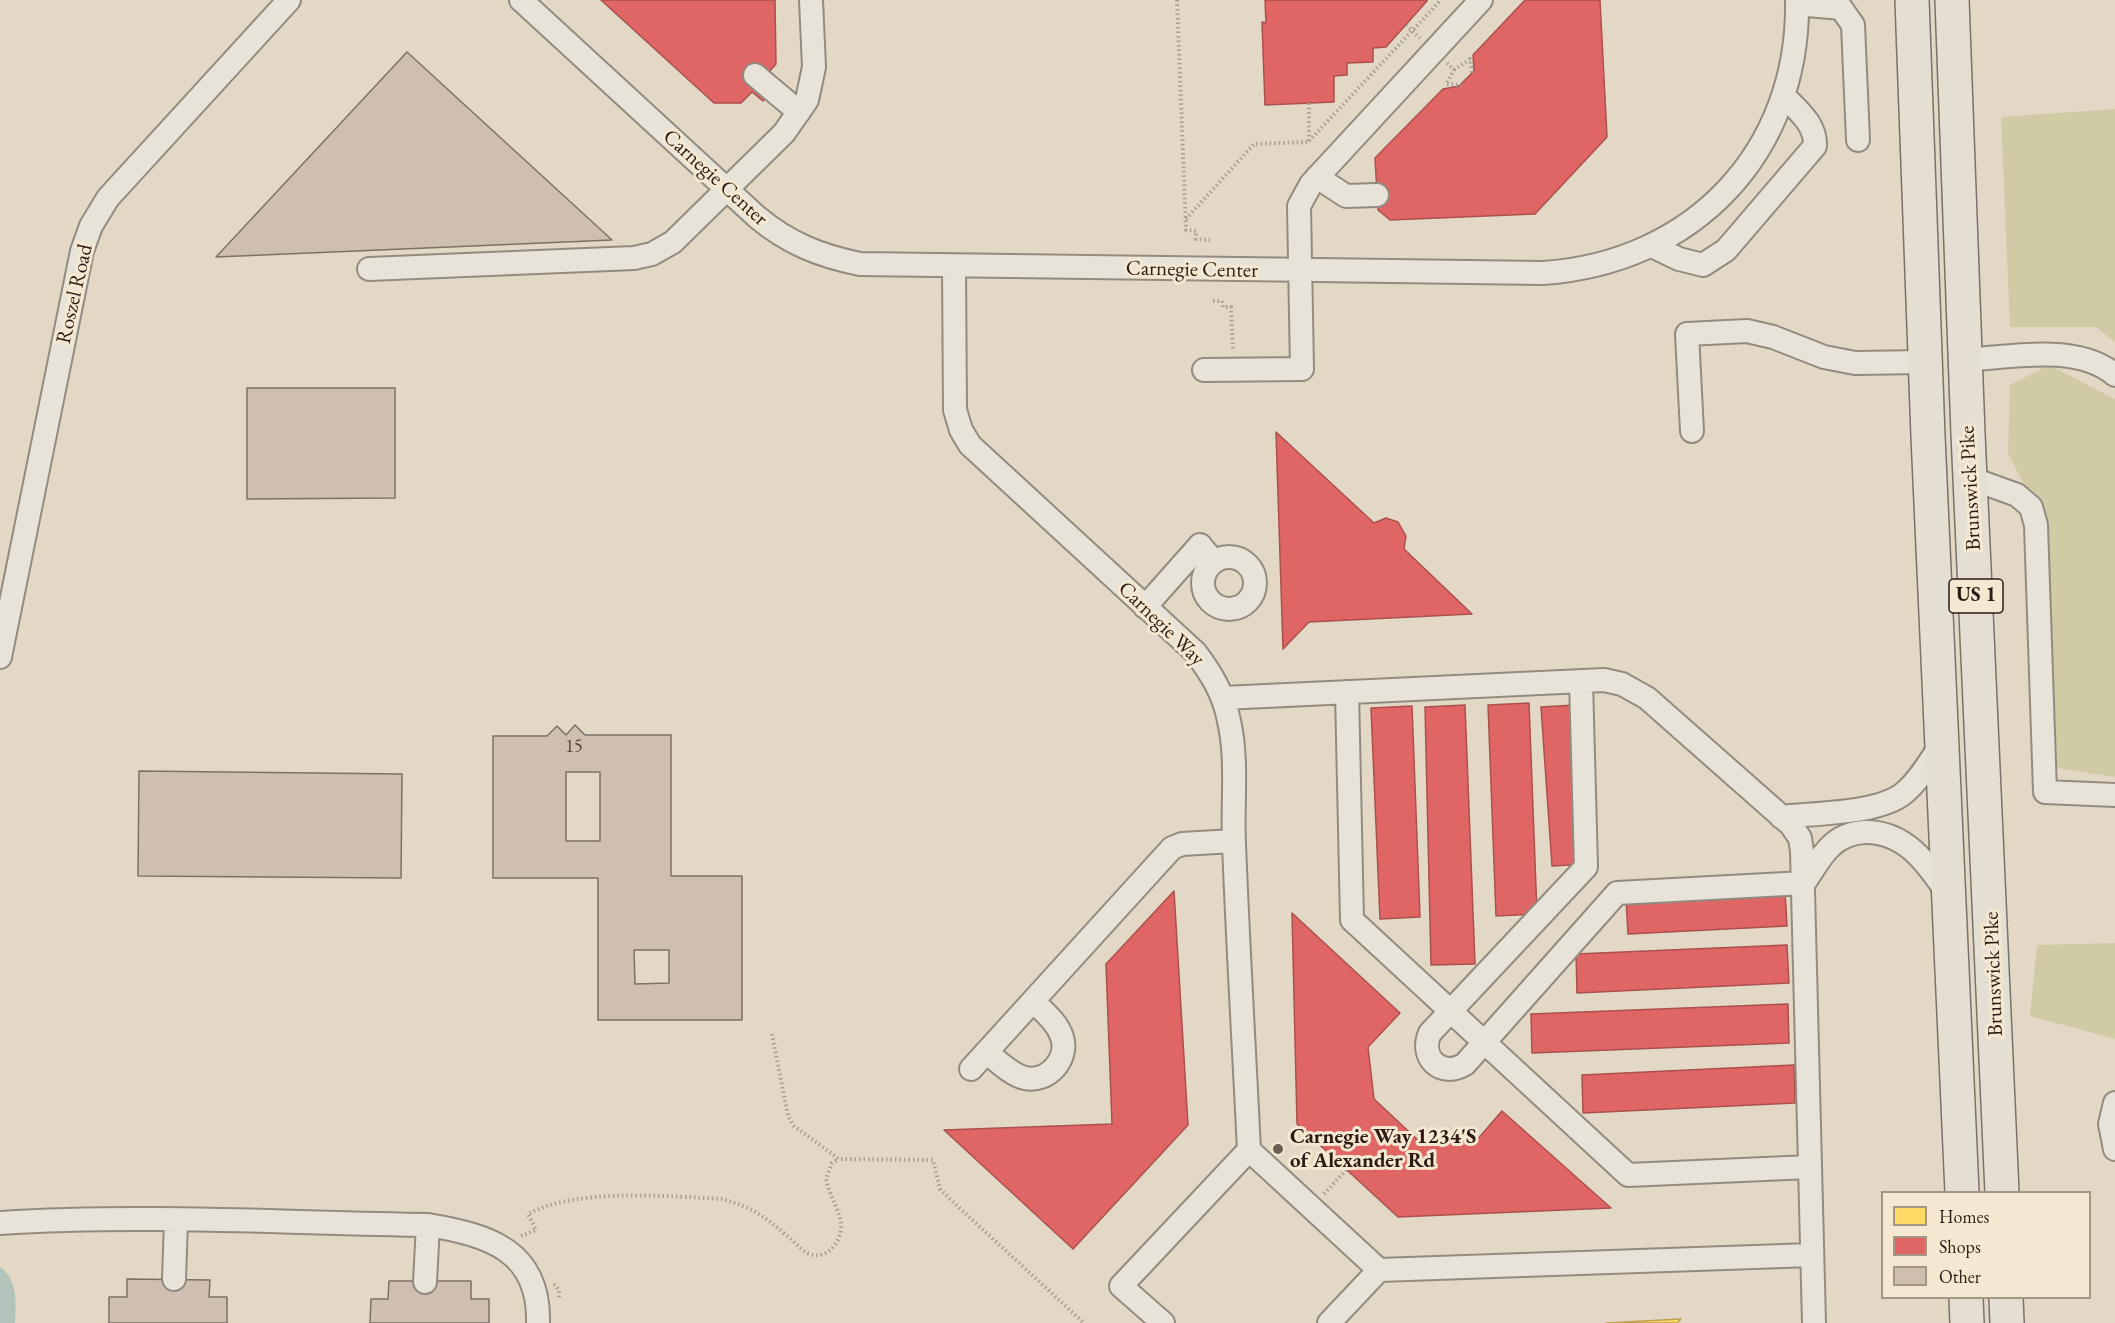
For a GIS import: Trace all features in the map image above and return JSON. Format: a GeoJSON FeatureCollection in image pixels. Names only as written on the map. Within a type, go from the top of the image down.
{"type":"FeatureCollection","features":[{"type":"Feature","properties":{"kind":"highway","name":"Brunswick Pike"},"geometry":{"type":"LineString","coordinates":[[1912,0],[1925,362],[1962,1191]]}},
{"type":"Feature","properties":{"kind":"highway","name":"Brunswick Pike"},"geometry":{"type":"LineString","coordinates":[[1952,0],[1965,360],[2002,1191]]}},
{"type":"Feature","properties":{"kind":"highway"},"geometry":{"type":"LineString","coordinates":[[1966,1299],[1967,1323]]}},
{"type":"Feature","properties":{"kind":"highway"},"geometry":{"type":"LineString","coordinates":[[2006,1299],[2007,1323]]}},
{"type":"Feature","properties":{"kind":"street","name":"Roszel Road"},"geometry":{"type":"LineString","coordinates":[[0,657],[82,251],[91,226],[108,198],[289,0]]}},
{"type":"Feature","properties":{"kind":"street"},"geometry":{"type":"LineString","coordinates":[[369,269],[634,258],[652,254],[692,227],[726,190],[784,134],[807,100],[814,67],[811,0]]}},
{"type":"Feature","properties":{"kind":"street"},"geometry":{"type":"LineString","coordinates":[[1204,370],[1302,369],[1298,270],[1299,206],[1317,177],[1481,0]]}},
{"type":"Feature","properties":{"kind":"street"},"geometry":{"type":"LineString","coordinates":[[1797,2],[1841,8],[1852,25],[1858,140]]}},
{"type":"Feature","properties":{"kind":"street","name":"Carnegie Center"},"geometry":{"type":"LineString","coordinates":[[534,4],[726,190],[772,230],[799,246],[828,258],[860,264],[954,266],[1566,272],[1602,265],[1652,246],[1695,220],[1722,197],[1746,169],[1766,139],[1784,96],[1792,67],[1797,27],[1797,2]]}},
{"type":"Feature","properties":{"kind":"street"},"geometry":{"type":"LineString","coordinates":[[755,75],[799,112]]}},
{"type":"Feature","properties":{"kind":"street"},"geometry":{"type":"LineString","coordinates":[[1652,246],[1679,259],[1703,266],[1719,256],[1757,215],[1815,146],[1815,138],[1809,123],[1784,96]]}},
{"type":"Feature","properties":{"kind":"street"},"geometry":{"type":"LineString","coordinates":[[1317,177],[1346,196],[1377,195]]}},
{"type":"Feature","properties":{"kind":"street","name":"Carnegie Way"},"geometry":{"type":"LineString","coordinates":[[954,266],[955,410],[961,430],[981,456],[1195,652],[1210,672],[1223,699],[1230,723],[1232,751],[1233,841],[1250,1150]]}},
{"type":"Feature","properties":{"kind":"street"},"geometry":{"type":"LineString","coordinates":[[1692,431],[1687,334],[1747,332],[1773,337],[1824,357],[1855,363],[1925,362]]}},
{"type":"Feature","properties":{"kind":"street"},"geometry":{"type":"LineString","coordinates":[[1965,360],[2060,356],[2095,362],[2115,375]]}},
{"type":"Feature","properties":{"kind":"street"},"geometry":{"type":"LineString","coordinates":[[1970,478],[2017,495],[2031,507],[2036,525],[2045,792],[2115,795]]}},
{"type":"Feature","properties":{"kind":"street"},"geometry":{"type":"LineString","coordinates":[[1145,607],[1200,546],[1214,562]]}},
{"type":"Feature","properties":{"kind":"street"},"geometry":{"type":"LineString","coordinates":[[1223,699],[1604,680],[1622,684],[1647,698],[1781,817],[1800,837],[1804,884],[1814,1323]]}},
{"type":"Feature","properties":{"kind":"street"},"geometry":{"type":"LineString","coordinates":[[1581,681],[1586,867],[1430,1033],[1425,1043],[1428,1056],[1436,1066],[1445,1070],[1456,1069],[1484,1042],[1617,893],[1804,884]]}},
{"type":"Feature","properties":{"kind":"street"},"geometry":{"type":"LineString","coordinates":[[1347,692],[1352,920],[1628,1175],[1810,1167]]}},
{"type":"Feature","properties":{"kind":"street"},"geometry":{"type":"LineString","coordinates":[[1781,817],[1876,806],[1902,795],[1918,779],[1943,741]]}},
{"type":"Feature","properties":{"kind":"street"},"geometry":{"type":"LineString","coordinates":[[1804,884],[1830,846],[1851,833],[1878,832],[1904,842],[1919,856],[1950,898]]}},
{"type":"Feature","properties":{"kind":"street"},"geometry":{"type":"LineString","coordinates":[[971,1069],[1172,848],[1182,844],[1233,841]]}},
{"type":"Feature","properties":{"kind":"street"},"geometry":{"type":"LineString","coordinates":[[986,1052],[1024,1078],[1039,1079],[1054,1070],[1063,1055],[1063,1039],[1055,1023],[1033,1001]]}},
{"type":"Feature","properties":{"kind":"street"},"geometry":{"type":"LineString","coordinates":[[2115,1103],[2110,1124],[2115,1149]]}},
{"type":"Feature","properties":{"kind":"street"},"geometry":{"type":"LineString","coordinates":[[1162,1323],[1121,1286],[1250,1150],[1379,1270]]}},
{"type":"Feature","properties":{"kind":"street"},"geometry":{"type":"LineString","coordinates":[[0,1223],[50,1220],[428,1225],[484,1237],[509,1253],[527,1275],[536,1293],[538,1323]]}},
{"type":"Feature","properties":{"kind":"street"},"geometry":{"type":"LineString","coordinates":[[174,1280],[176,1221]]}},
{"type":"Feature","properties":{"kind":"street"},"geometry":{"type":"LineString","coordinates":[[425,1282],[428,1225]]}},
{"type":"Feature","properties":{"kind":"street"},"geometry":{"type":"LineString","coordinates":[[1329,1323],[1379,1270],[1812,1255]]}},
{"type":"Feature","properties":{"kind":"path"},"geometry":{"type":"LineString","coordinates":[[1177,0],[1186,230],[1196,231],[1196,239],[1210,240]]}},
{"type":"Feature","properties":{"kind":"path"},"geometry":{"type":"LineString","coordinates":[[1185,219],[1254,144],[1309,142],[1441,0]]}},
{"type":"Feature","properties":{"kind":"path"},"geometry":{"type":"LineString","coordinates":[[1407,25],[1413,30]]}},
{"type":"Feature","properties":{"kind":"path"},"geometry":{"type":"LineString","coordinates":[[1454,70],[1470,59],[1472,74]]}},
{"type":"Feature","properties":{"kind":"path"},"geometry":{"type":"LineString","coordinates":[[1446,84],[1461,85]]}},
{"type":"Feature","properties":{"kind":"path"},"geometry":{"type":"LineString","coordinates":[[1309,103],[1309,142]]}},
{"type":"Feature","properties":{"kind":"path"},"geometry":{"type":"LineString","coordinates":[[1213,301],[1222,301],[1222,307],[1232,307],[1234,356]]}},
{"type":"Feature","properties":{"kind":"path"},"geometry":{"type":"LineString","coordinates":[[772,1034],[788,1116],[794,1126],[839,1160]]}},
{"type":"Feature","properties":{"kind":"path"},"geometry":{"type":"LineString","coordinates":[[514,1238],[536,1230],[528,1214],[543,1206],[570,1199],[711,1199],[745,1205],[766,1217],[807,1253],[819,1256],[832,1250],[840,1239],[841,1222],[826,1179],[832,1163],[839,1160],[933,1160],[940,1189],[1084,1323]]}},
{"type":"Feature","properties":{"kind":"path"},"geometry":{"type":"LineString","coordinates":[[1319,1199],[1347,1169]]}},
{"type":"Feature","properties":{"kind":"path"},"geometry":{"type":"LineString","coordinates":[[551,1279],[559,1290],[558,1301]]}},
{"type":"Feature","properties":{"kind":"shaded area"},"geometry":{"type":"Polygon","coordinates":[[[2115,109],[2115,342],[2096,327],[2010,327],[2001,117],[2115,109]]]}},
{"type":"Feature","properties":{"kind":"shaded area"},"geometry":{"type":"Polygon","coordinates":[[[2049,365],[2115,399],[2115,777],[2057,768],[2048,521],[2025,487],[2008,453],[2010,385],[2049,365]]]}},
{"type":"Feature","properties":{"kind":"shaded area"},"geometry":{"type":"Polygon","coordinates":[[[2115,943],[2115,1039],[2030,1016],[2037,945],[2115,943]]]}},
{"type":"Feature","properties":{"kind":"shaded area"},"geometry":{"type":"Polygon","coordinates":[[[0,1267],[10,1278],[15,1292],[15,1323],[0,1323],[0,1267]]]}},
{"type":"Feature","properties":{"kind":"building: Homes"},"geometry":{"type":"Polygon","coordinates":[[[1681,1319],[1677,1323],[1606,1323],[1681,1319]]]}},
{"type":"Feature","properties":{"kind":"building: Shops"},"geometry":{"type":"Polygon","coordinates":[[[601,0],[775,0],[776,64],[767,74],[779,85],[763,101],[752,92],[741,103],[714,103],[601,0]]]}},
{"type":"Feature","properties":{"kind":"building: Shops"},"geometry":{"type":"Polygon","coordinates":[[[1265,0],[1427,1],[1386,47],[1373,48],[1373,62],[1347,63],[1347,75],[1334,76],[1334,102],[1265,105],[1262,22],[1266,23],[1265,0]]]}},
{"type":"Feature","properties":{"kind":"building: Shops"},"geometry":{"type":"Polygon","coordinates":[[[1525,0],[1600,0],[1607,137],[1535,214],[1390,220],[1378,210],[1375,158],[1443,89],[1459,86],[1474,71],[1473,55],[1525,0]]]}},
{"type":"Feature","properties":{"kind":"building: Shops"},"geometry":{"type":"Polygon","coordinates":[[[1276,432],[1374,523],[1386,518],[1398,522],[1406,536],[1404,549],[1472,614],[1309,622],[1283,649],[1276,432]]]}},
{"type":"Feature","properties":{"kind":"building: Shops"},"geometry":{"type":"Polygon","coordinates":[[[1529,703],[1537,914],[1496,916],[1488,705],[1529,703]]]}},
{"type":"Feature","properties":{"kind":"building: Shops"},"geometry":{"type":"Polygon","coordinates":[[[1465,705],[1475,964],[1431,965],[1425,707],[1465,705]]]}},
{"type":"Feature","properties":{"kind":"building: Shops"},"geometry":{"type":"Polygon","coordinates":[[[1576,705],[1587,864],[1552,866],[1541,707],[1576,705]]]}},
{"type":"Feature","properties":{"kind":"building: Shops"},"geometry":{"type":"Polygon","coordinates":[[[1412,706],[1420,917],[1380,919],[1371,708],[1412,706]]]}},
{"type":"Feature","properties":{"kind":"building: Shops"},"geometry":{"type":"Polygon","coordinates":[[[1174,891],[1188,1125],[1073,1249],[944,1130],[1112,1124],[1106,964],[1174,891]]]}},
{"type":"Feature","properties":{"kind":"building: Shops"},"geometry":{"type":"Polygon","coordinates":[[[1785,891],[1787,926],[1628,934],[1626,899],[1785,891]]]}},
{"type":"Feature","properties":{"kind":"building: Shops"},"geometry":{"type":"Polygon","coordinates":[[[1292,913],[1400,1013],[1368,1047],[1374,1099],[1420,1142],[1476,1141],[1502,1111],[1611,1208],[1398,1217],[1297,1124],[1292,913]]]}},
{"type":"Feature","properties":{"kind":"building: Shops"},"geometry":{"type":"Polygon","coordinates":[[[1787,945],[1789,983],[1577,993],[1576,954],[1787,945]]]}},
{"type":"Feature","properties":{"kind":"building: Shops"},"geometry":{"type":"Polygon","coordinates":[[[1788,1004],[1789,1043],[1532,1053],[1531,1014],[1788,1004]]]}},
{"type":"Feature","properties":{"kind":"building: Shops"},"geometry":{"type":"Polygon","coordinates":[[[1794,1065],[1795,1103],[1583,1113],[1582,1075],[1794,1065]]]}},
{"type":"Feature","properties":{"kind":"building: Other"},"geometry":{"type":"Polygon","coordinates":[[[407,52],[612,240],[216,257],[407,52]]]}},
{"type":"Feature","properties":{"kind":"building: Other"},"geometry":{"type":"Polygon","coordinates":[[[247,388],[395,388],[395,498],[247,499],[247,388]]]}},
{"type":"Feature","properties":{"kind":"building: Other"},"geometry":{"type":"Polygon","coordinates":[[[575,725],[585,735],[671,735],[671,876],[742,876],[742,1020],[598,1020],[598,878],[493,878],[493,736],[547,736],[557,726],[566,735],[575,725]],[[566,772],[566,841],[600,841],[600,772],[566,772]],[[634,950],[635,984],[669,983],[669,950],[634,950]]]}},
{"type":"Feature","properties":{"kind":"building: Other"},"geometry":{"type":"Polygon","coordinates":[[[139,771],[402,774],[401,878],[138,876],[139,771]]]}},
{"type":"Feature","properties":{"kind":"building: Other"},"geometry":{"type":"Polygon","coordinates":[[[127,1279],[210,1280],[209,1297],[227,1297],[227,1323],[109,1323],[109,1297],[127,1297],[127,1279]]]}},
{"type":"Feature","properties":{"kind":"building: Other"},"geometry":{"type":"Polygon","coordinates":[[[389,1281],[471,1281],[471,1299],[489,1299],[489,1323],[370,1323],[371,1299],[388,1299],[389,1281]]]}},
{"type":"Feature","properties":{"kind":"place","name":"Carnegie Way 1234'S of Alexander Rd"},"geometry":{"type":"Point","coordinates":[1278,1149]}}]}
